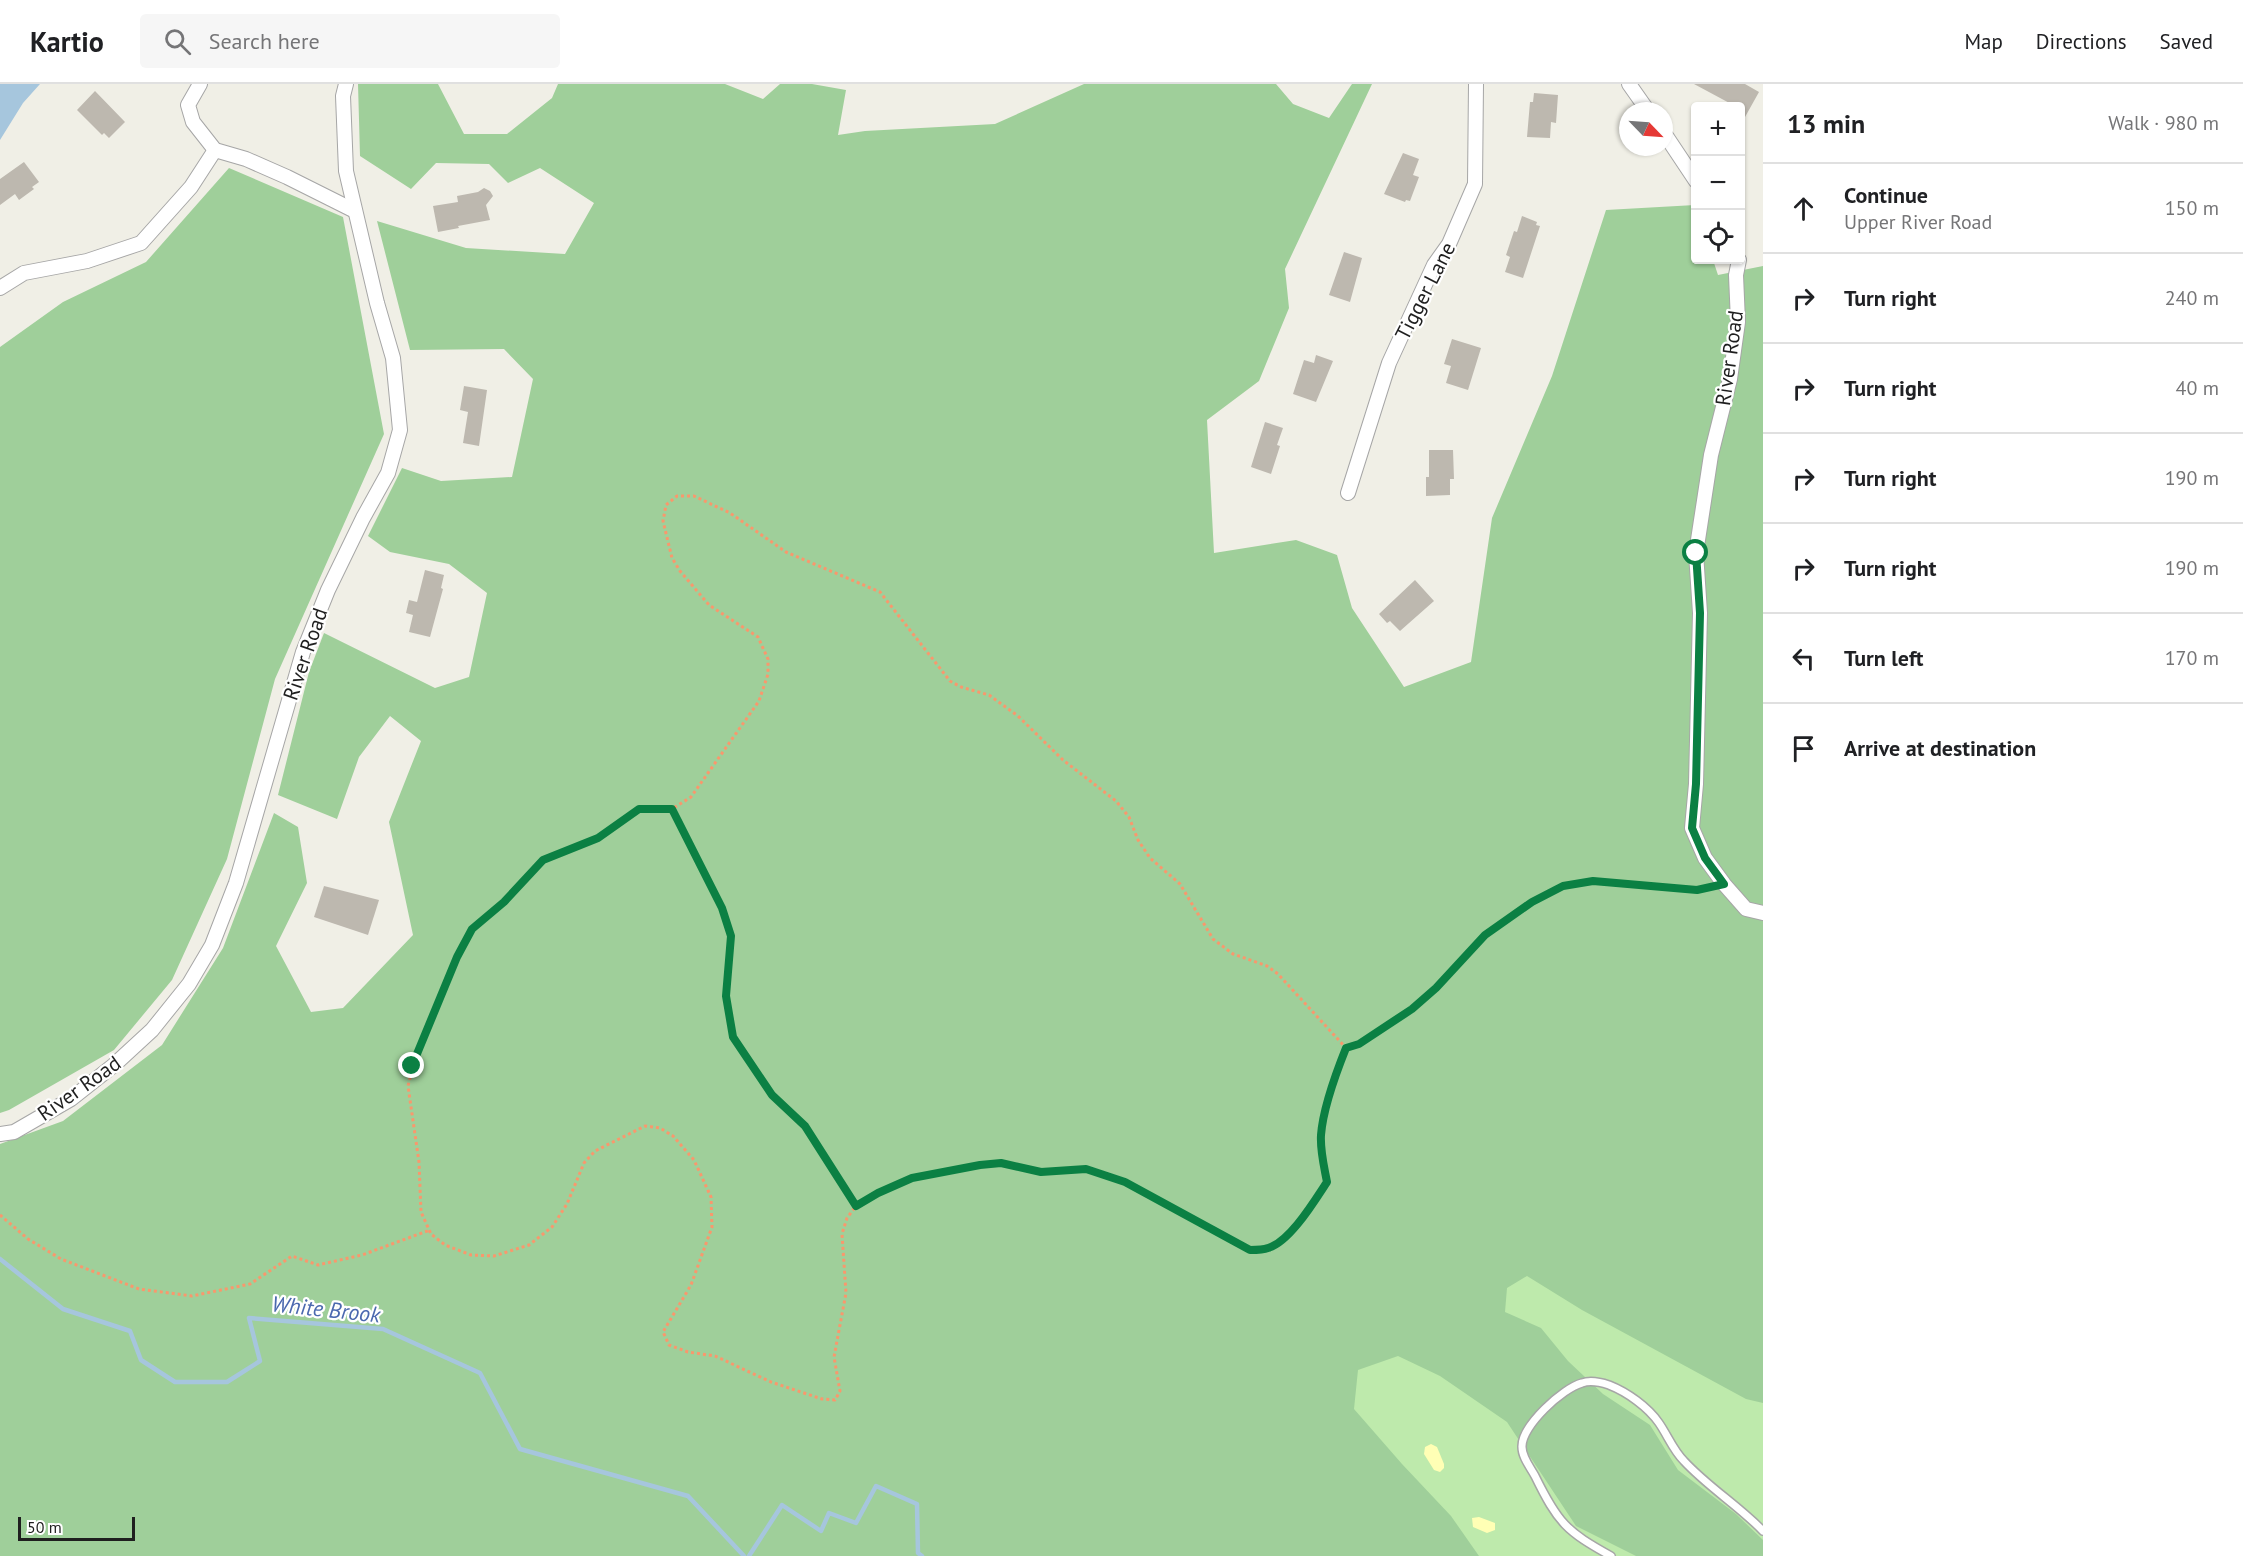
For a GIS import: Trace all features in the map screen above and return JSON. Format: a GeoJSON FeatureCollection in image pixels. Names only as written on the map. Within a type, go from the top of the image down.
{"type":"FeatureCollection","features":[{"type":"Feature","properties":{"kind":"street"},"geometry":{"type":"LineString","coordinates":[[200,84],[188,105],[193,122],[215,150],[246,159],[355,211]]}},
{"type":"Feature","properties":{"kind":"street","name":"River Road"},"geometry":{"type":"LineString","coordinates":[[0,1134],[14,1132],[71,1098],[114,1065],[152,1030],[189,984],[212,945],[236,883],[303,652],[328,590],[388,473],[400,430],[393,358],[377,303],[346,171],[343,96],[346,84]]}},
{"type":"Feature","properties":{"kind":"street","name":"Tigger Lane"},"geometry":{"type":"LineString","coordinates":[[1348,494],[1389,363],[1434,265],[1449,244],[1475,184],[1476,84]]}},
{"type":"Feature","properties":{"kind":"street"},"geometry":{"type":"LineString","coordinates":[[1629,84],[1642,102]]}},
{"type":"Feature","properties":{"kind":"street"},"geometry":{"type":"LineString","coordinates":[[1673,148],[1691,175]]}},
{"type":"Feature","properties":{"kind":"street"},"geometry":{"type":"LineString","coordinates":[[0,288],[24,273],[87,261],[141,243],[191,187],[215,150]]}},
{"type":"Feature","properties":{"kind":"street","name":"River Road"},"geometry":{"type":"LineString","coordinates":[[1738,264],[1736,275],[1738,322],[1730,380],[1712,455],[1696,553],[1700,624],[1696,784],[1692,828],[1705,858],[1724,884],[1746,909],[1763,913]]}},
{"type":"Feature","properties":{"kind":"lane"},"geometry":{"type":"LineString","coordinates":[[1611,1556],[1564,1527],[1545,1498],[1522,1448],[1523,1439],[1538,1416],[1566,1392],[1584,1382],[1591,1381],[1608,1385],[1645,1408],[1660,1425],[1673,1449],[1685,1463],[1763,1531]]}},
{"type":"Feature","properties":{"kind":"path"},"geometry":{"type":"LineString","coordinates":[[677,496],[694,496],[730,513],[786,552],[880,592],[950,681],[961,687],[989,695],[1018,716],[1063,760],[1116,801],[1129,817],[1137,840],[1150,858],[1180,884],[1213,939],[1233,954],[1267,966],[1278,974],[1346,1048],[1335,1075],[1321,1134],[1322,1158],[1327,1182],[1301,1220],[1278,1244],[1268,1249],[1250,1250],[1125,1182],[1086,1169],[1041,1172],[1001,1163],[980,1165],[912,1178],[856,1206],[847,1218],[842,1234],[846,1293],[834,1357],[840,1391],[835,1400],[822,1400],[771,1382],[715,1356],[688,1352],[669,1344],[663,1332],[691,1285],[712,1227],[711,1197],[694,1160],[673,1136],[660,1128],[645,1126],[595,1151],[584,1163],[567,1204],[552,1227],[529,1245],[494,1256],[471,1255],[445,1245],[430,1230],[421,1212],[420,1162],[408,1086],[412,1066],[452,968],[472,929],[504,902],[543,860],[598,838],[639,809],[672,809],[691,797],[759,701],[768,674],[768,659],[758,637],[709,604],[680,571],[672,558],[663,522],[666,505],[677,496]]}},
{"type":"Feature","properties":{"kind":"path"},"geometry":{"type":"LineString","coordinates":[[672,809],[722,908],[731,936],[726,996],[733,1037],[772,1095],[805,1126],[856,1206]]}},
{"type":"Feature","properties":{"kind":"path"},"geometry":{"type":"LineString","coordinates":[[1346,1048],[1359,1044],[1412,1009],[1436,988],[1485,935],[1532,902],[1563,886],[1593,881],[1697,890],[1724,884]]}},
{"type":"Feature","properties":{"kind":"path"},"geometry":{"type":"LineString","coordinates":[[0,1215],[28,1239],[61,1258],[139,1289],[192,1296],[250,1284],[292,1256],[318,1266],[362,1256],[430,1230]]}},
{"type":"Feature","properties":{"kind":"shaded area"},"geometry":{"type":"Polygon","coordinates":[[[358,84],[438,84],[464,134],[507,134],[552,98],[558,84],[725,84],[763,99],[780,84],[812,84],[846,90],[838,135],[865,131],[995,124],[1084,84],[1276,84],[1293,104],[1329,118],[1352,84],[1372,84],[1285,269],[1289,308],[1259,381],[1207,420],[1214,553],[1296,540],[1337,555],[1352,608],[1404,687],[1471,662],[1492,518],[1552,376],[1606,210],[1691,205],[1691,264],[1714,264],[1718,275],[1763,266],[1763,1403],[1746,1399],[1582,1310],[1527,1276],[1507,1288],[1505,1312],[1541,1328],[1568,1361],[1603,1394],[1650,1425],[1678,1470],[1736,1514],[1763,1540],[1763,1556],[1636,1556],[1576,1526],[1507,1422],[1440,1376],[1398,1356],[1358,1370],[1354,1409],[1451,1516],[1479,1556],[0,1556],[0,1144],[63,1121],[162,1045],[223,948],[274,813],[298,827],[307,883],[276,946],[311,1012],[343,1008],[413,935],[389,822],[421,741],[390,716],[359,757],[337,819],[278,795],[309,672],[324,633],[435,688],[469,677],[487,593],[449,564],[390,552],[368,536],[402,468],[441,481],[512,477],[533,379],[504,349],[410,350],[377,221],[466,248],[565,254],[594,203],[540,168],[508,183],[489,164],[436,163],[411,189],[360,156],[358,84]]]}},
{"type":"Feature","properties":{"kind":"shaded area"},"geometry":{"type":"Polygon","coordinates":[[[229,168],[343,217],[384,434],[275,679],[227,859],[172,980],[114,1050],[0,1113],[0,347],[63,302],[146,262],[229,168]]]}},
{"type":"Feature","properties":{"kind":"shaded area"},"geometry":{"type":"Polygon","coordinates":[[[1572,1199],[1763,1333],[1763,1556],[1243,1556],[1341,1278],[1572,1199]]]}},
{"type":"Feature","properties":{"kind":"sand"},"geometry":{"type":"Polygon","coordinates":[[[1431,1444],[1437,1447],[1444,1464],[1440,1472],[1434,1470],[1424,1454],[1425,1447],[1431,1444]]]}},
{"type":"Feature","properties":{"kind":"sand"},"geometry":{"type":"Polygon","coordinates":[[[1479,1517],[1495,1523],[1495,1530],[1487,1533],[1473,1527],[1472,1518],[1479,1517]]]}},
{"type":"Feature","properties":{"kind":"water"},"geometry":{"type":"Polygon","coordinates":[[[0,84],[40,84],[23,103],[0,140],[0,84]]]}},
{"type":"Feature","properties":{"kind":"building"},"geometry":{"type":"Polygon","coordinates":[[[1694,84],[1745,84],[1759,92],[1745,117],[1745,102],[1728,102],[1694,84]]]}},
{"type":"Feature","properties":{"kind":"building"},"geometry":{"type":"Polygon","coordinates":[[[95,91],[125,122],[109,138],[104,133],[102,135],[77,110],[95,91]]]}},
{"type":"Feature","properties":{"kind":"building"},"geometry":{"type":"Polygon","coordinates":[[[1534,93],[1558,95],[1556,123],[1551,122],[1550,138],[1527,137],[1530,102],[1533,102],[1534,93]]]}},
{"type":"Feature","properties":{"kind":"building"},"geometry":{"type":"Polygon","coordinates":[[[1403,153],[1419,159],[1413,175],[1419,177],[1410,201],[1405,202],[1384,194],[1403,153]]]}},
{"type":"Feature","properties":{"kind":"building"},"geometry":{"type":"Polygon","coordinates":[[[24,162],[39,182],[32,187],[34,189],[19,200],[15,194],[0,205],[0,179],[24,162]]]}},
{"type":"Feature","properties":{"kind":"building"},"geometry":{"type":"Polygon","coordinates":[[[484,188],[493,196],[486,205],[490,220],[438,232],[433,206],[458,202],[457,196],[478,192],[484,188]]]}},
{"type":"Feature","properties":{"kind":"building"},"geometry":{"type":"Polygon","coordinates":[[[1522,216],[1537,222],[1536,225],[1540,226],[1523,278],[1505,272],[1510,257],[1506,255],[1522,216]]]}},
{"type":"Feature","properties":{"kind":"building"},"geometry":{"type":"Polygon","coordinates":[[[1344,252],[1362,258],[1350,302],[1329,295],[1344,252]]]}},
{"type":"Feature","properties":{"kind":"building"},"geometry":{"type":"Polygon","coordinates":[[[1452,339],[1481,348],[1468,390],[1446,383],[1451,366],[1444,364],[1452,339]]]}},
{"type":"Feature","properties":{"kind":"building"},"geometry":{"type":"Polygon","coordinates":[[[1316,355],[1333,361],[1316,402],[1293,394],[1304,360],[1314,363],[1316,355]]]}},
{"type":"Feature","properties":{"kind":"building"},"geometry":{"type":"Polygon","coordinates":[[[464,386],[487,390],[479,446],[463,443],[468,412],[460,410],[464,386]]]}},
{"type":"Feature","properties":{"kind":"building"},"geometry":{"type":"Polygon","coordinates":[[[1265,422],[1283,428],[1271,474],[1251,467],[1265,422]]]}},
{"type":"Feature","properties":{"kind":"building"},"geometry":{"type":"Polygon","coordinates":[[[1429,450],[1453,450],[1454,479],[1450,479],[1450,495],[1426,496],[1429,450]]]}},
{"type":"Feature","properties":{"kind":"building"},"geometry":{"type":"Polygon","coordinates":[[[425,570],[444,575],[441,588],[443,589],[430,637],[409,632],[413,615],[406,613],[409,600],[417,602],[425,570]]]}},
{"type":"Feature","properties":{"kind":"building"},"geometry":{"type":"Polygon","coordinates":[[[1415,580],[1434,601],[1400,631],[1390,621],[1387,623],[1379,614],[1415,580]]]}},
{"type":"Feature","properties":{"kind":"building"},"geometry":{"type":"Polygon","coordinates":[[[324,886],[379,900],[368,935],[314,917],[324,886]]]}},
{"type":"Feature","properties":{"kind":"waterway","name":"White Brook"},"geometry":{"type":"LineString","coordinates":[[0,1259],[63,1309],[130,1331],[141,1360],[175,1382],[227,1382],[260,1361],[249,1318],[383,1329],[480,1373],[520,1449],[688,1496],[744,1556]]}},
{"type":"Feature","properties":{"kind":"waterway","name":"White Brook"},"geometry":{"type":"LineString","coordinates":[[749,1556],[782,1505],[821,1531],[829,1513],[856,1523],[876,1486],[917,1504],[918,1553],[922,1556]]}},
{"type":"Feature","properties":{"kind":"route"},"geometry":{"type":"LineString","coordinates":[[412,1066],[457,957],[472,929],[504,902],[543,860],[598,838],[639,809],[672,809],[722,908],[731,936],[726,996],[733,1037],[772,1095],[805,1126],[856,1206],[912,1178],[980,1165],[1001,1163],[1041,1172],[1086,1169],[1125,1182],[1250,1250],[1268,1249],[1278,1244],[1301,1220],[1327,1182],[1322,1158],[1321,1134],[1335,1075],[1346,1048],[1359,1044],[1412,1009],[1436,988],[1485,935],[1532,902],[1563,886],[1593,881],[1697,890],[1724,884],[1705,858],[1692,828],[1696,784],[1700,613],[1696,553]]}}]}
